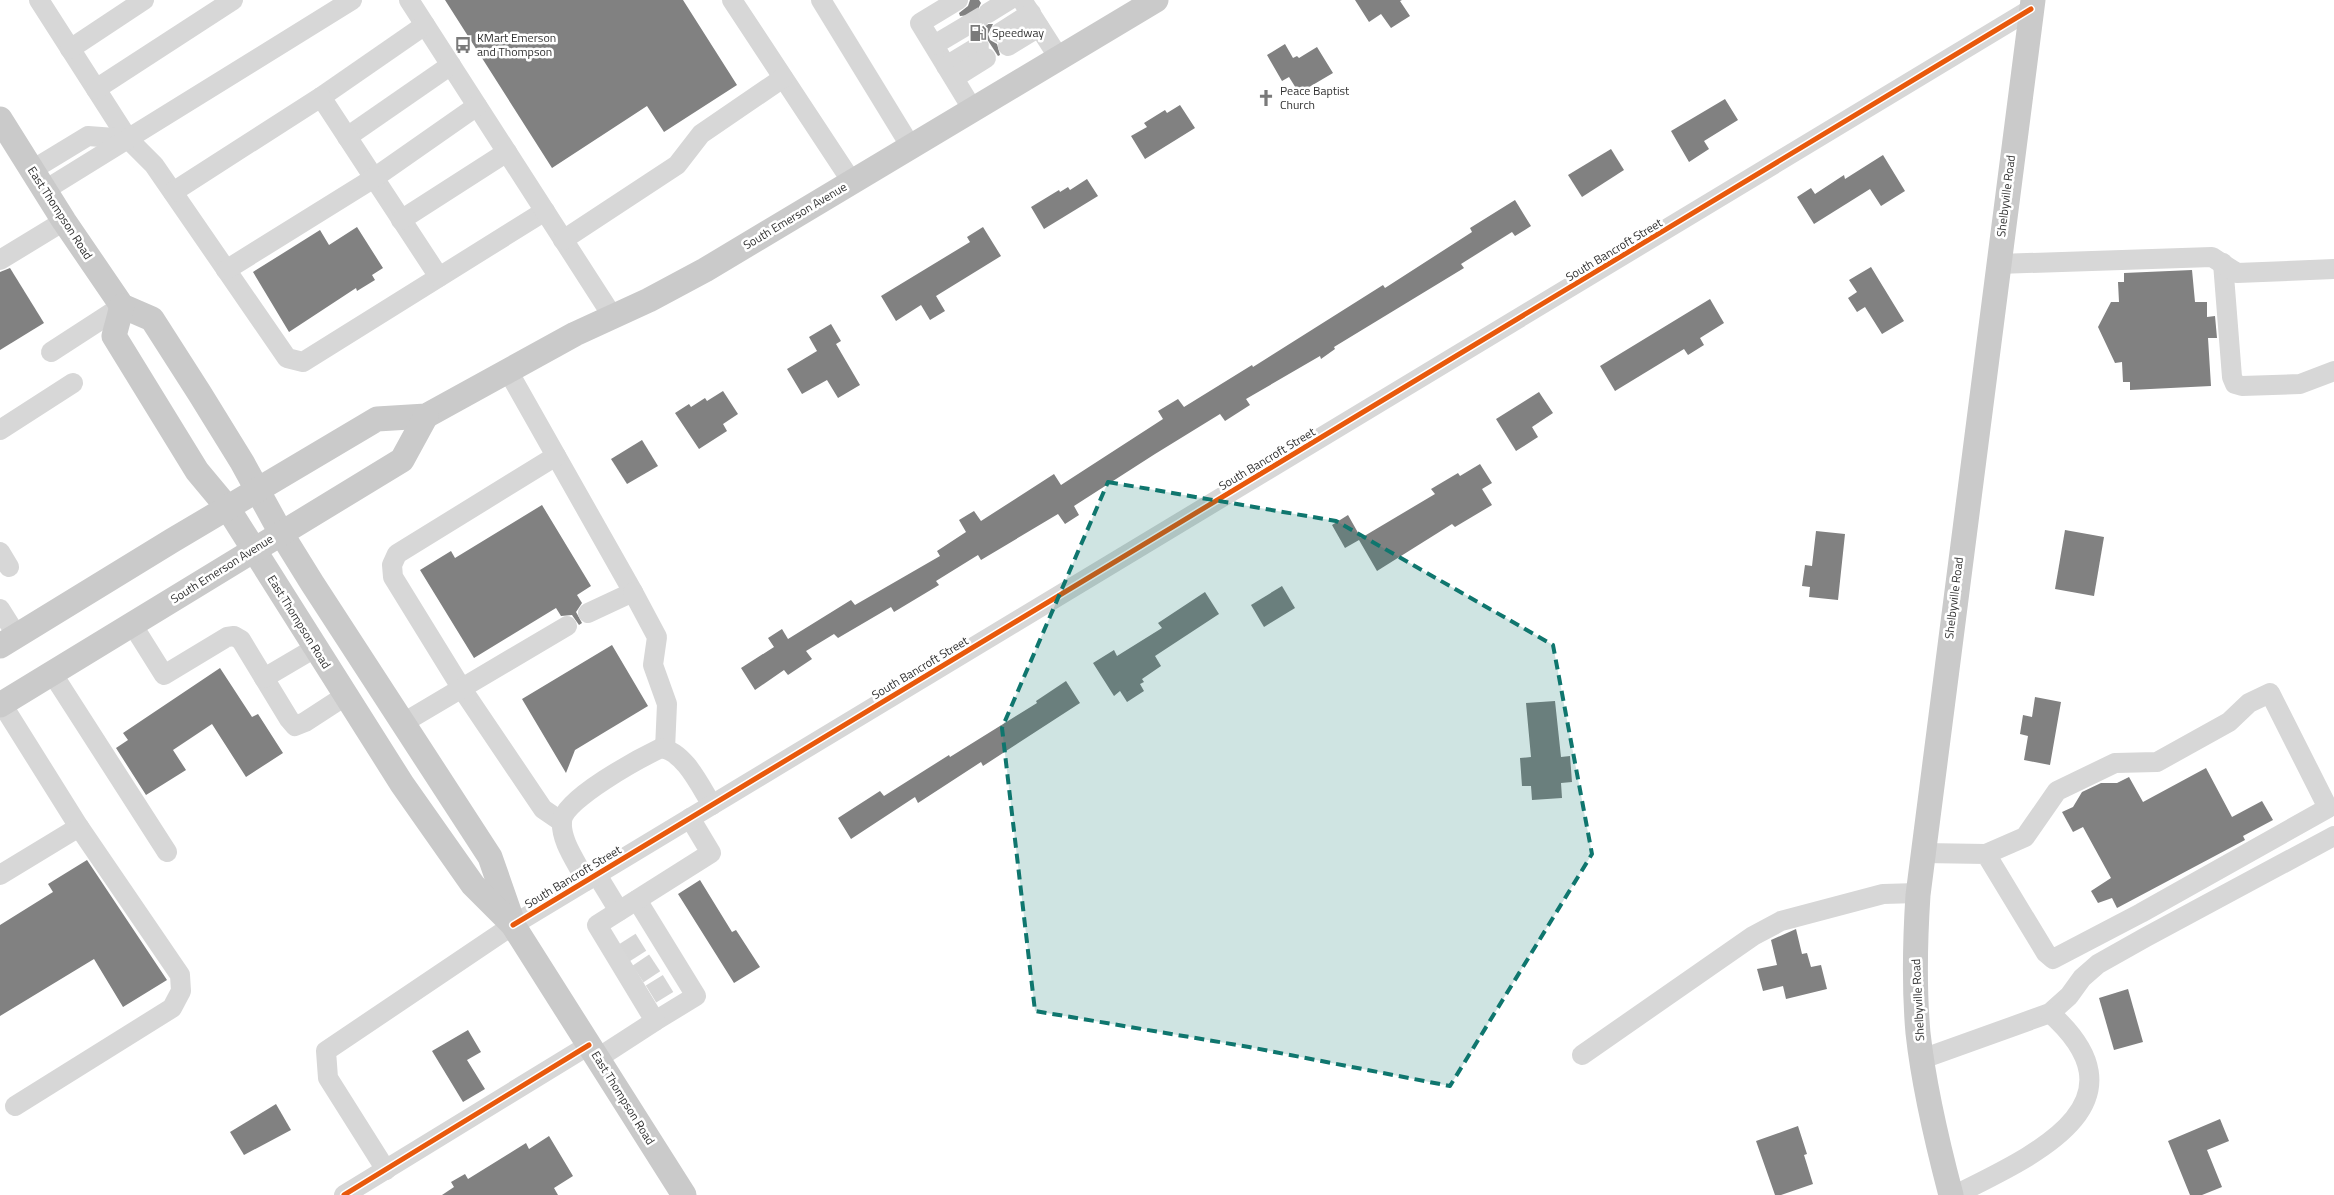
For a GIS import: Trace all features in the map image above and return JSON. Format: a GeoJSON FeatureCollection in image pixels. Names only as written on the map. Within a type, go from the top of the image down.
{"type":"FeatureCollection","features":[{"type":"Feature","properties":{"kind":"main road","name":"South Emerson Avenue"},"geometry":{"type":"LineString","coordinates":[[9,641],[227,507],[377,418],[426,416],[575,334],[705,270],[1156,0]]}},
{"type":"Feature","properties":{"kind":"main road","name":"Shelbyville Road"},"geometry":{"type":"LineString","coordinates":[[1951,1195],[1931,1113],[1922,1059],[1916,991],[1915,934],[1923,853],[2032,5]]}},
{"type":"Feature","properties":{"kind":"main road","name":"East Thompson Road"},"geometry":{"type":"LineString","coordinates":[[0,119],[64,221],[122,306],[152,319],[257,489],[280,532],[490,857],[513,925]]}},
{"type":"Feature","properties":{"kind":"main road","name":"East Thompson Road"},"geometry":{"type":"LineString","coordinates":[[122,306],[114,336],[197,471],[227,507],[402,784],[473,885],[513,925],[684,1195]]}},
{"type":"Feature","properties":{"kind":"main road","name":"South Emerson Avenue"},"geometry":{"type":"LineString","coordinates":[[1,704],[280,532],[402,460],[426,416]]}},
{"type":"Feature","properties":{"kind":"street"},"geometry":{"type":"LineString","coordinates":[[40,0],[128,139],[154,165],[287,358],[302,362],[545,211]]}},
{"type":"Feature","properties":{"kind":"street"},"geometry":{"type":"LineString","coordinates":[[70,48],[144,0]]}},
{"type":"Feature","properties":{"kind":"street"},"geometry":{"type":"LineString","coordinates":[[96,89],[232,0]]}},
{"type":"Feature","properties":{"kind":"street"},"geometry":{"type":"LineString","coordinates":[[38,180],[88,136],[128,139],[352,0]]}},
{"type":"Feature","properties":{"kind":"street"},"geometry":{"type":"LineString","coordinates":[[409,0],[612,317]]}},
{"type":"Feature","properties":{"kind":"street"},"geometry":{"type":"LineString","coordinates":[[732,0],[852,182]]}},
{"type":"Feature","properties":{"kind":"street"},"geometry":{"type":"LineString","coordinates":[[821,0],[911,147]]}},
{"type":"Feature","properties":{"kind":"street"},"geometry":{"type":"LineString","coordinates":[[958,0],[920,23],[973,110]]}},
{"type":"Feature","properties":{"kind":"street"},"geometry":{"type":"LineString","coordinates":[[988,13],[1009,0]]}},
{"type":"Feature","properties":{"kind":"street","name":"South Bancroft Street"},"geometry":{"type":"LineString","coordinates":[[386,1170],[328,1078],[326,1050],[513,925],[2032,5]]}},
{"type":"Feature","properties":{"kind":"street"},"geometry":{"type":"LineString","coordinates":[[1004,39],[1031,13],[1059,58]]}},
{"type":"Feature","properties":{"kind":"street"},"geometry":{"type":"LineString","coordinates":[[173,192],[321,96],[425,25]]}},
{"type":"Feature","properties":{"kind":"street"},"geometry":{"type":"LineString","coordinates":[[934,45],[966,26]]}},
{"type":"Feature","properties":{"kind":"street"},"geometry":{"type":"LineString","coordinates":[[950,72],[982,52]]}},
{"type":"Feature","properties":{"kind":"street"},"geometry":{"type":"LineString","coordinates":[[347,137],[451,65]]}},
{"type":"Feature","properties":{"kind":"street"},"geometry":{"type":"LineString","coordinates":[[563,240],[677,165],[701,134],[783,78]]}},
{"type":"Feature","properties":{"kind":"street"},"geometry":{"type":"LineString","coordinates":[[321,96],[439,277]]}},
{"type":"Feature","properties":{"kind":"street"},"geometry":{"type":"LineString","coordinates":[[226,270],[374,178],[477,106]]}},
{"type":"Feature","properties":{"kind":"street"},"geometry":{"type":"LineString","coordinates":[[401,220],[507,152]]}},
{"type":"Feature","properties":{"kind":"street"},"geometry":{"type":"LineString","coordinates":[[0,260],[64,221]]}},
{"type":"Feature","properties":{"kind":"street"},"geometry":{"type":"LineString","coordinates":[[1998,264],[2212,257],[2237,273],[2334,269]]}},
{"type":"Feature","properties":{"kind":"street"},"geometry":{"type":"LineString","coordinates":[[2222,263],[2232,377],[2235,384],[2242,386],[2300,384],[2334,371]]}},
{"type":"Feature","properties":{"kind":"street"},"geometry":{"type":"LineString","coordinates":[[50,352],[122,306]]}},
{"type":"Feature","properties":{"kind":"street"},"geometry":{"type":"LineString","coordinates":[[508,371],[657,637],[653,665],[667,704],[665,749]]}},
{"type":"Feature","properties":{"kind":"street"},"geometry":{"type":"LineString","coordinates":[[0,430],[73,383]]}},
{"type":"Feature","properties":{"kind":"street"},"geometry":{"type":"LineString","coordinates":[[556,456],[397,554],[392,565],[393,577],[462,689],[543,809],[562,822]]}},
{"type":"Feature","properties":{"kind":"street"},"geometry":{"type":"LineString","coordinates":[[588,613],[633,592]]}},
{"type":"Feature","properties":{"kind":"street"},"geometry":{"type":"LineString","coordinates":[[0,609],[9,641]]}},
{"type":"Feature","properties":{"kind":"street"},"geometry":{"type":"LineString","coordinates":[[132,624],[164,675],[227,637],[234,636],[241,640],[295,726],[305,722],[345,696]]}},
{"type":"Feature","properties":{"kind":"street"},"geometry":{"type":"LineString","coordinates":[[403,723],[567,626]]}},
{"type":"Feature","properties":{"kind":"street"},"geometry":{"type":"LineString","coordinates":[[264,678],[315,648]]}},
{"type":"Feature","properties":{"kind":"street"},"geometry":{"type":"LineString","coordinates":[[52,673],[167,852]]}},
{"type":"Feature","properties":{"kind":"street"},"geometry":{"type":"LineString","coordinates":[[1923,853],[1986,854],[2025,838],[2057,791],[2115,763],[2157,762],[2229,722],[2250,703],[2270,693],[2328,808],[2141,913],[2053,959],[2046,953],[1986,854]]}},
{"type":"Feature","properties":{"kind":"street"},"geometry":{"type":"LineString","coordinates":[[1,704],[78,828],[180,976],[181,991],[172,1008],[16,1106]]}},
{"type":"Feature","properties":{"kind":"street"},"geometry":{"type":"LineString","coordinates":[[619,911],[592,878],[565,839],[562,822],[564,812],[573,802],[594,787],[661,748],[681,760],[712,805]]}},
{"type":"Feature","properties":{"kind":"street"},"geometry":{"type":"LineString","coordinates":[[655,1021],[647,997],[620,955],[597,925],[711,853],[690,818]]}},
{"type":"Feature","properties":{"kind":"street"},"geometry":{"type":"LineString","coordinates":[[0,875],[78,828]]}},
{"type":"Feature","properties":{"kind":"street"},"geometry":{"type":"LineString","coordinates":[[1922,1059],[2050,1013],[2070,996],[2082,978],[2098,964],[2146,936],[2334,836]]}},
{"type":"Feature","properties":{"kind":"street"},"geometry":{"type":"LineString","coordinates":[[1582,1055],[1753,936],[1782,921],[1883,894],[1918,893]]}},
{"type":"Feature","properties":{"kind":"street"},"geometry":{"type":"LineString","coordinates":[[344,1195],[594,1052],[655,1021],[696,996],[676,979],[650,937],[637,900]]}},
{"type":"Feature","properties":{"kind":"street"},"geometry":{"type":"LineString","coordinates":[[1955,1195],[2029,1158],[2060,1135],[2082,1107],[2089,1084],[2086,1058],[2067,1028],[2050,1013]]}},
{"type":"Feature","properties":{"kind":"highlighted area"},"geometry":{"type":"Polygon","coordinates":[[[1108,482],[1336,521],[1553,645],[1592,854],[1450,1086],[1249,1047],[1035,1011],[1002,728],[1108,482]]]}},
{"type":"Feature","properties":{"kind":"building"},"geometry":{"type":"Polygon","coordinates":[[[445,0],[683,0],[737,85],[664,132],[647,106],[552,168],[445,0]]]}},
{"type":"Feature","properties":{"kind":"building"},"geometry":{"type":"Polygon","coordinates":[[[970,0],[979,0],[981,3],[976,13],[978,20],[983,24],[993,24],[988,34],[990,40],[997,44],[1000,55],[998,56],[985,36],[979,34],[972,36],[978,26],[976,20],[971,15],[960,16],[959,13],[968,6],[970,0]]]}},
{"type":"Feature","properties":{"kind":"building"},"geometry":{"type":"Polygon","coordinates":[[[1355,0],[1402,0],[1400,1],[1410,16],[1391,28],[1381,14],[1369,22],[1355,0]]]}},
{"type":"Feature","properties":{"kind":"building"},"geometry":{"type":"Polygon","coordinates":[[[1285,44],[1293,58],[1297,56],[1299,58],[1317,47],[1333,73],[1299,93],[1289,77],[1282,81],[1267,55],[1285,44]]]}},
{"type":"Feature","properties":{"kind":"building"},"geometry":{"type":"Polygon","coordinates":[[[1725,99],[1738,120],[1704,141],[1709,149],[1689,162],[1671,131],[1725,99]]]}},
{"type":"Feature","properties":{"kind":"building"},"geometry":{"type":"Polygon","coordinates":[[[1180,105],[1195,128],[1145,159],[1131,136],[1147,127],[1144,123],[1165,110],[1167,113],[1180,105]]]}},
{"type":"Feature","properties":{"kind":"building"},"geometry":{"type":"Polygon","coordinates":[[[1611,149],[1624,170],[1582,197],[1568,175],[1611,149]]]}},
{"type":"Feature","properties":{"kind":"building"},"geometry":{"type":"Polygon","coordinates":[[[1883,155],[1905,191],[1881,206],[1870,189],[1814,224],[1797,197],[1811,188],[1815,194],[1844,175],[1845,179],[1883,155]]]}},
{"type":"Feature","properties":{"kind":"building"},"geometry":{"type":"Polygon","coordinates":[[[1087,179],[1098,196],[1044,229],[1031,207],[1059,190],[1060,192],[1068,187],[1070,190],[1087,179]]]}},
{"type":"Feature","properties":{"kind":"building"},"geometry":{"type":"Polygon","coordinates":[[[1515,200],[1531,226],[1515,236],[1512,232],[1461,264],[1464,268],[1334,347],[1335,349],[1321,359],[1320,356],[1246,399],[1250,405],[1225,421],[1220,414],[1155,454],[1074,506],[1079,515],[1065,524],[1058,514],[981,560],[978,555],[936,581],[939,585],[894,612],[891,607],[838,638],[834,634],[806,651],[812,659],[788,675],[784,670],[755,690],[741,668],[774,647],[768,638],[782,629],[788,639],[851,600],[855,605],[940,556],[937,551],[966,532],[959,520],[974,511],[981,521],[1054,474],[1061,485],[1163,419],[1158,411],[1178,399],[1184,407],[1252,365],[1253,367],[1383,285],[1385,288],[1472,232],[1470,228],[1515,200]]]}},
{"type":"Feature","properties":{"kind":"building"},"geometry":{"type":"Polygon","coordinates":[[[357,227],[383,268],[372,275],[375,280],[357,291],[356,288],[289,332],[253,272],[320,230],[329,245],[357,227]]]}},
{"type":"Feature","properties":{"kind":"building"},"geometry":{"type":"Polygon","coordinates":[[[983,227],[1001,256],[936,296],[945,311],[930,320],[921,305],[896,321],[881,296],[970,242],[967,237],[983,227]]]}},
{"type":"Feature","properties":{"kind":"building"},"geometry":{"type":"Polygon","coordinates":[[[1871,267],[1904,321],[1882,334],[1865,307],[1857,312],[1848,298],[1857,292],[1849,280],[1871,267]]]}},
{"type":"Feature","properties":{"kind":"building"},"geometry":{"type":"Polygon","coordinates":[[[10,268],[44,323],[0,350],[0,272],[10,268]]]}},
{"type":"Feature","properties":{"kind":"building"},"geometry":{"type":"Polygon","coordinates":[[[2192,270],[2195,302],[2207,302],[2207,317],[2215,316],[2217,338],[2208,338],[2211,386],[2130,390],[2130,382],[2123,382],[2122,362],[2115,363],[2098,327],[2111,302],[2119,302],[2118,282],[2124,282],[2124,273],[2192,270]]]}},
{"type":"Feature","properties":{"kind":"building"},"geometry":{"type":"Polygon","coordinates":[[[1710,299],[1724,323],[1700,338],[1704,345],[1688,355],[1684,349],[1615,391],[1600,366],[1710,299]]]}},
{"type":"Feature","properties":{"kind":"building"},"geometry":{"type":"Polygon","coordinates":[[[831,324],[841,341],[836,344],[860,385],[838,398],[827,380],[802,394],[787,369],[817,351],[809,337],[831,324]]]}},
{"type":"Feature","properties":{"kind":"building"},"geometry":{"type":"Polygon","coordinates":[[[723,391],[738,414],[723,424],[727,431],[699,449],[675,413],[689,404],[691,407],[705,398],[707,401],[723,391]]]}},
{"type":"Feature","properties":{"kind":"building"},"geometry":{"type":"Polygon","coordinates":[[[1539,392],[1553,413],[1532,427],[1538,437],[1516,451],[1496,419],[1539,392]]]}},
{"type":"Feature","properties":{"kind":"building"},"geometry":{"type":"Polygon","coordinates":[[[642,440],[658,466],[627,484],[611,459],[642,440]]]}},
{"type":"Feature","properties":{"kind":"building"},"geometry":{"type":"Polygon","coordinates":[[[1480,464],[1492,483],[1482,489],[1492,505],[1455,527],[1452,524],[1377,571],[1359,540],[1345,548],[1332,525],[1348,515],[1361,538],[1435,494],[1431,489],[1458,473],[1460,476],[1480,464]]]}},
{"type":"Feature","properties":{"kind":"building"},"geometry":{"type":"Polygon","coordinates":[[[542,505],[591,586],[577,595],[582,603],[576,612],[582,623],[579,625],[572,615],[561,616],[556,608],[474,658],[420,570],[451,551],[455,558],[542,505]]]}},
{"type":"Feature","properties":{"kind":"building"},"geometry":{"type":"Polygon","coordinates":[[[2065,530],[2104,537],[2094,596],[2055,589],[2065,530]]]}},
{"type":"Feature","properties":{"kind":"building"},"geometry":{"type":"Polygon","coordinates":[[[1816,531],[1845,534],[1838,600],[1809,597],[1810,587],[1802,586],[1805,565],[1812,566],[1816,531]]]}},
{"type":"Feature","properties":{"kind":"building"},"geometry":{"type":"Polygon","coordinates":[[[1282,586],[1295,608],[1264,627],[1251,605],[1282,586]]]}},
{"type":"Feature","properties":{"kind":"building"},"geometry":{"type":"Polygon","coordinates":[[[1205,592],[1219,614],[1155,656],[1161,666],[1142,679],[1144,682],[1140,684],[1144,691],[1127,702],[1120,691],[1114,696],[1093,663],[1114,650],[1117,656],[1162,628],[1158,623],[1205,592]]]}},
{"type":"Feature","properties":{"kind":"building"},"geometry":{"type":"Polygon","coordinates":[[[612,645],[648,706],[575,750],[566,773],[522,699],[612,645]]]}},
{"type":"Feature","properties":{"kind":"building"},"geometry":{"type":"Polygon","coordinates":[[[220,668],[252,717],[258,714],[283,753],[246,777],[212,724],[173,750],[186,770],[146,795],[116,748],[128,740],[123,733],[220,668]]]}},
{"type":"Feature","properties":{"kind":"building"},"geometry":{"type":"Polygon","coordinates":[[[1066,681],[1080,703],[983,766],[981,762],[918,803],[915,797],[851,839],[838,818],[880,791],[884,796],[949,755],[950,757],[1037,703],[1036,701],[1066,681]]]}},
{"type":"Feature","properties":{"kind":"building"},"geometry":{"type":"Polygon","coordinates":[[[2035,697],[2061,702],[2050,765],[2024,760],[2028,736],[2020,734],[2023,715],[2032,717],[2035,697]]]}},
{"type":"Feature","properties":{"kind":"building"},"geometry":{"type":"Polygon","coordinates":[[[1555,701],[1561,757],[1570,756],[1572,782],[1561,783],[1562,798],[1532,800],[1531,786],[1522,786],[1520,758],[1531,757],[1526,703],[1555,701]]]}},
{"type":"Feature","properties":{"kind":"building"},"geometry":{"type":"Polygon","coordinates":[[[2206,768],[2232,817],[2262,801],[2273,820],[2243,836],[2245,840],[2117,908],[2112,898],[2098,903],[2091,891],[2111,878],[2083,827],[2073,832],[2062,812],[2073,807],[2082,792],[2101,783],[2117,783],[2129,777],[2143,802],[2206,768]]]}},
{"type":"Feature","properties":{"kind":"building"},"geometry":{"type":"Polygon","coordinates":[[[87,860],[167,980],[123,1007],[94,959],[0,1016],[0,925],[53,892],[48,884],[87,860]]]}},
{"type":"Feature","properties":{"kind":"building"},"geometry":{"type":"Polygon","coordinates":[[[700,880],[732,932],[736,930],[760,967],[734,983],[678,894],[700,880]]]}},
{"type":"Feature","properties":{"kind":"building"},"geometry":{"type":"Polygon","coordinates":[[[1796,929],[1802,954],[1807,953],[1811,967],[1821,965],[1827,989],[1786,999],[1783,986],[1763,991],[1757,969],[1777,965],[1771,940],[1796,929]]]}},
{"type":"Feature","properties":{"kind":"building"},"geometry":{"type":"Polygon","coordinates":[[[2128,989],[2143,1042],[2114,1050],[2099,998],[2128,989]]]}},
{"type":"Feature","properties":{"kind":"building"},"geometry":{"type":"Polygon","coordinates":[[[468,1030],[481,1052],[467,1060],[485,1089],[463,1102],[432,1051],[468,1030]]]}},
{"type":"Feature","properties":{"kind":"building"},"geometry":{"type":"Polygon","coordinates":[[[276,1104],[291,1130],[244,1155],[230,1132],[276,1104]]]}},
{"type":"Feature","properties":{"kind":"building"},"geometry":{"type":"Polygon","coordinates":[[[2220,1119],[2229,1141],[2207,1150],[2222,1187],[2202,1195],[2190,1195],[2168,1141],[2220,1119]]]}},
{"type":"Feature","properties":{"kind":"building"},"geometry":{"type":"Polygon","coordinates":[[[1798,1126],[1807,1154],[1804,1155],[1813,1184],[1781,1195],[1775,1195],[1756,1141],[1798,1126]]]}},
{"type":"Feature","properties":{"kind":"building"},"geometry":{"type":"Polygon","coordinates":[[[549,1136],[573,1176],[554,1188],[558,1195],[442,1195],[454,1187],[451,1182],[465,1174],[468,1179],[526,1143],[529,1149],[549,1136]]]}},
{"type":"Feature","properties":{"kind":"tunnel"},"geometry":{"type":"LineString","coordinates":[[966,26],[988,13]]}},
{"type":"Feature","properties":{"kind":"tunnel"},"geometry":{"type":"LineString","coordinates":[[624,953],[643,941]]}},
{"type":"Feature","properties":{"kind":"tunnel"},"geometry":{"type":"LineString","coordinates":[[638,974],[656,962]]}},
{"type":"Feature","properties":{"kind":"tunnel"},"geometry":{"type":"LineString","coordinates":[[651,994],[669,983]]}},
{"type":"Feature","properties":{"kind":"cycle path"},"geometry":{"type":"LineString","coordinates":[[513,925],[2031,9]]}},
{"type":"Feature","properties":{"kind":"cycle path"},"geometry":{"type":"LineString","coordinates":[[344,1195],[589,1045]]}},
{"type":"Feature","properties":{"kind":"place","name":"Speedway"},"geometry":{"type":"Point","coordinates":[978,33]}},
{"type":"Feature","properties":{"kind":"place","name":"KMart Emerson and Thompson"},"geometry":{"type":"Point","coordinates":[463,45]}},
{"type":"Feature","properties":{"kind":"place","name":"Peace Baptist Church"},"geometry":{"type":"Point","coordinates":[1266,98]}}]}
